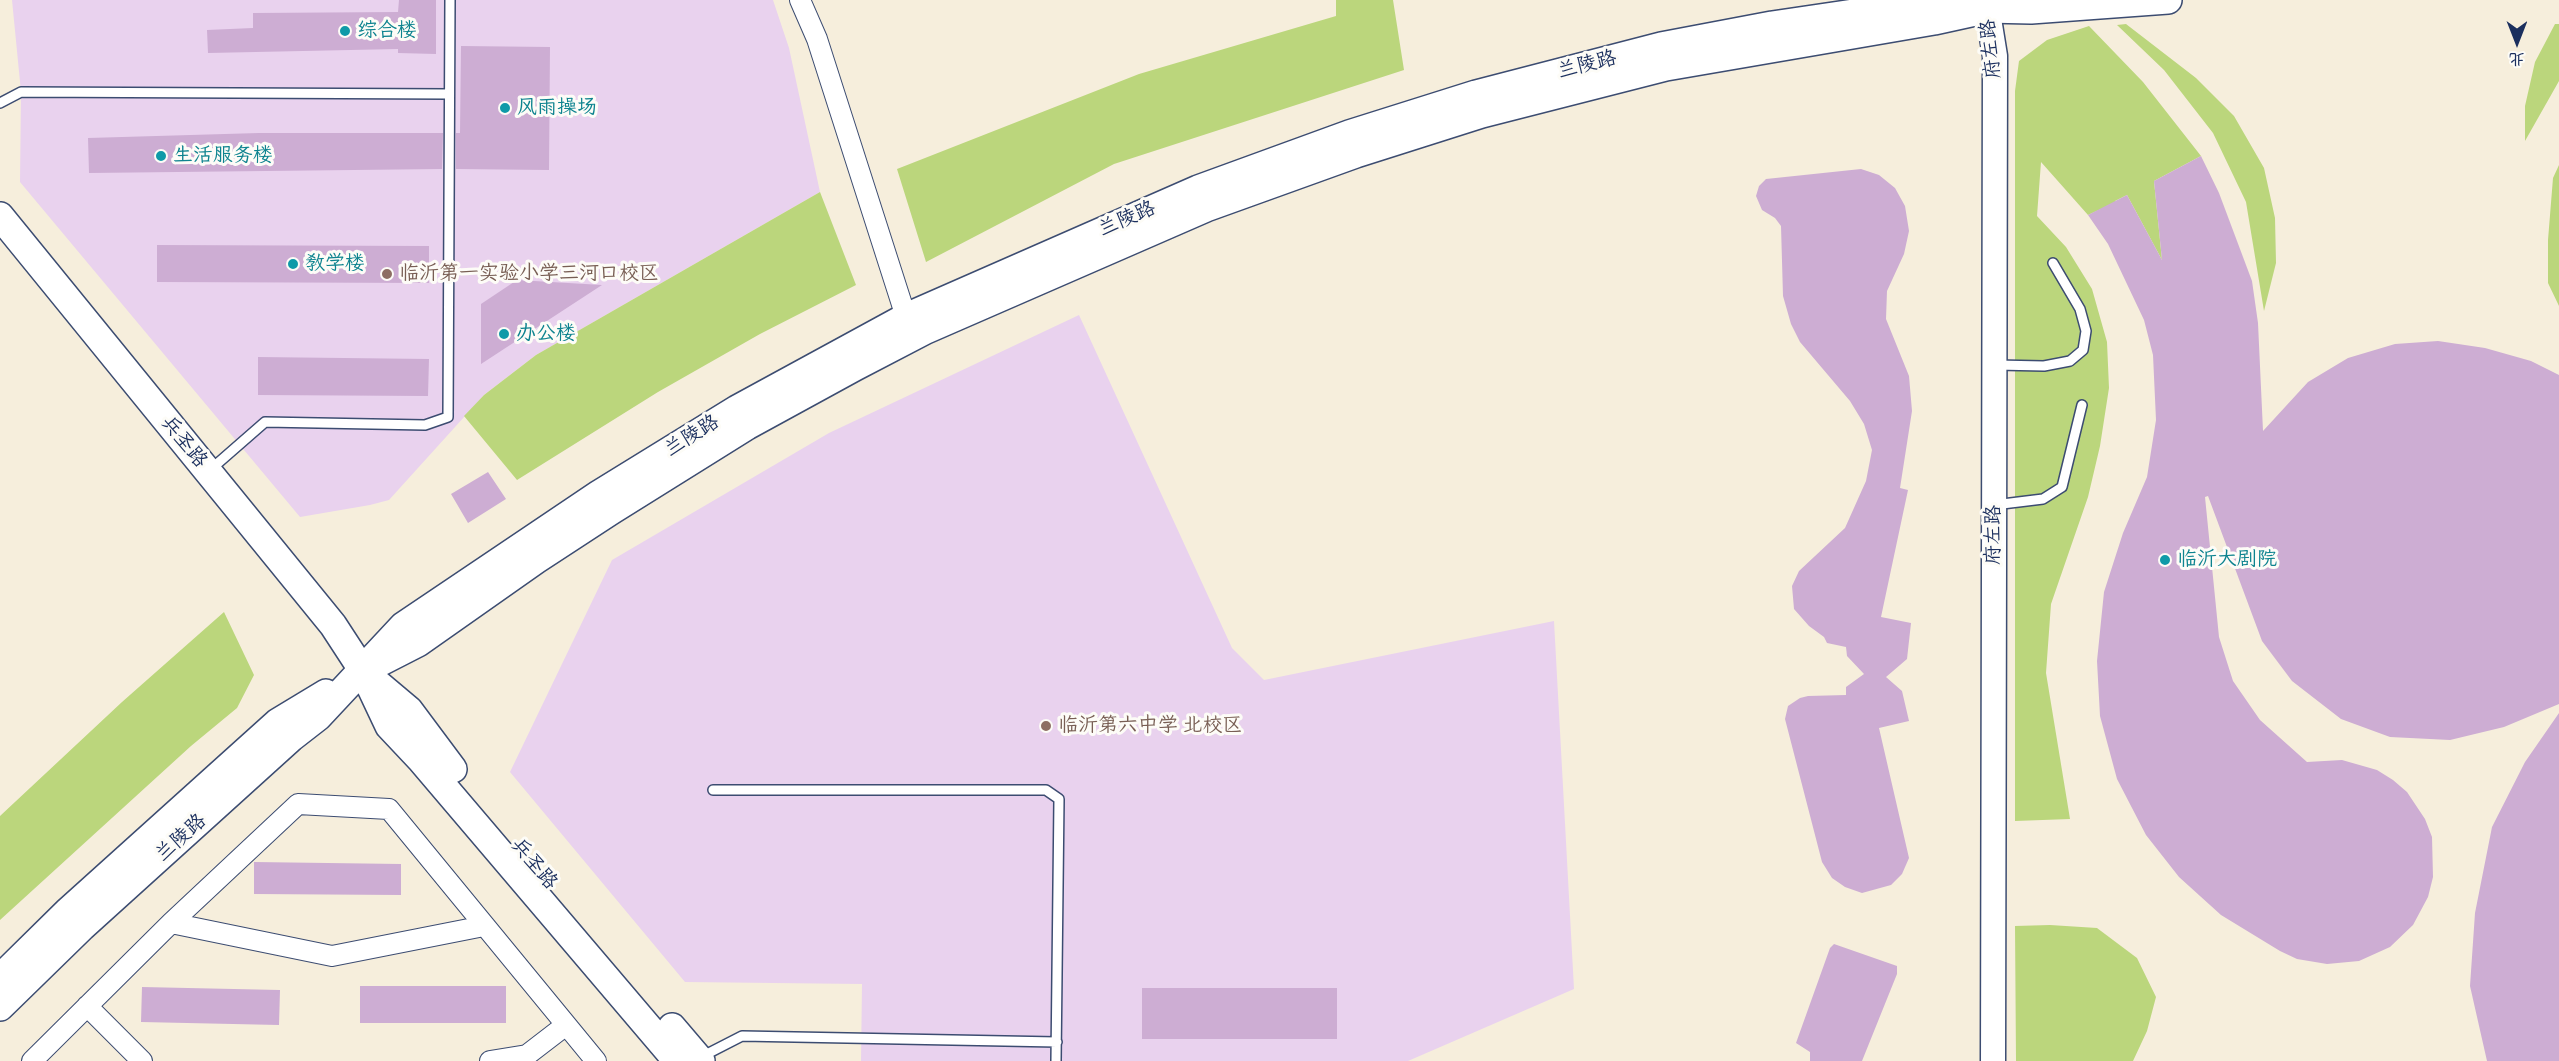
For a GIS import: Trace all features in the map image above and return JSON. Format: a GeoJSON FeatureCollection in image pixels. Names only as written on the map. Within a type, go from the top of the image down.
{"type":"FeatureCollection","features":[{"type":"Feature","properties":{"kind":"main road","name":"兰陵路"},"geometry":{"type":"LineString","coordinates":[[0,1007],[82,927],[291,738],[318,717],[403,626],[524,543],[737,409],[906,317],[1198,189],[1348,134],[1476,94],[1661,46],[1772,25],[1935,1],[1991,2],[2031,10],[2168,0]]}},
{"type":"Feature","properties":{"kind":"main road","name":"兰陵路"},"geometry":{"type":"LineString","coordinates":[[0,978],[67,912],[278,722],[363,671],[418,643],[536,560],[747,426],[926,330],[1206,208],[1356,154],[1471,118],[1666,66],[1934,21],[1991,2]]}},
{"type":"Feature","properties":{"kind":"main road","name":"兵圣路"},"geometry":{"type":"LineString","coordinates":[[0,216],[333,625],[363,671],[389,726],[692,1060]]}},
{"type":"Feature","properties":{"kind":"main road","name":"兵圣路"},"geometry":{"type":"LineString","coordinates":[[0,245],[320,636],[363,671]]}},
{"type":"Feature","properties":{"kind":"street"},"geometry":{"type":"LineString","coordinates":[[800,0],[817,39],[906,317]]}},
{"type":"Feature","properties":{"kind":"street","name":"府左路"},"geometry":{"type":"LineString","coordinates":[[1991,2],[1995,56],[1993,1061]]}},
{"type":"Feature","properties":{"kind":"street","name":"府左路"},"geometry":{"type":"LineString","coordinates":[[1983,1061],[1991,2]]}},
{"type":"Feature","properties":{"kind":"street"},"geometry":{"type":"LineString","coordinates":[[32,1061],[171,923],[298,804],[389,808],[484,927],[596,1061]]}},
{"type":"Feature","properties":{"kind":"street"},"geometry":{"type":"LineString","coordinates":[[171,923],[332,956],[484,927]]}},
{"type":"Feature","properties":{"kind":"street"},"geometry":{"type":"LineString","coordinates":[[87,1006],[141,1061]]}},
{"type":"Feature","properties":{"kind":"street"},"geometry":{"type":"LineString","coordinates":[[490,1061],[526,1055],[566,1025]]}},
{"type":"Feature","properties":{"kind":"lane"},"geometry":{"type":"LineString","coordinates":[[208,471],[265,422],[425,425],[448,417],[450,0]]}},
{"type":"Feature","properties":{"kind":"lane"},"geometry":{"type":"LineString","coordinates":[[0,103],[21,92],[449,94]]}},
{"type":"Feature","properties":{"kind":"lane"},"geometry":{"type":"LineString","coordinates":[[1995,365],[2044,366],[2070,361],[2083,350],[2086,331],[2080,309],[2053,263]]}},
{"type":"Feature","properties":{"kind":"lane"},"geometry":{"type":"LineString","coordinates":[[1994,506],[2043,499],[2062,487],[2082,405]]}},
{"type":"Feature","properties":{"kind":"lane"},"geometry":{"type":"LineString","coordinates":[[713,790],[1046,790],[1059,799],[1056,1061]]}},
{"type":"Feature","properties":{"kind":"lane"},"geometry":{"type":"LineString","coordinates":[[692,1060],[742,1036],[1057,1042]]}},
{"type":"Feature","properties":{"kind":"shaded area","name":"临沂第一实验小学三河口校区"},"geometry":{"type":"Polygon","coordinates":[[[12,0],[773,0],[789,48],[820,192],[536,355],[484,395],[389,500],[300,517],[20,182],[21,92],[12,0]]]}},
{"type":"Feature","properties":{"kind":"shaded area","name":"临沂第六中学 北校区"},"geometry":{"type":"Polygon","coordinates":[[[1079,315],[1232,648],[1264,680],[1554,621],[1574,989],[1408,1061],[861,1061],[862,984],[685,982],[510,772],[612,560],[829,433],[1079,315]]]}},
{"type":"Feature","properties":{"kind":"green space"},"geometry":{"type":"Polygon","coordinates":[[[1336,0],[1393,0],[1404,70],[1114,164],[926,262],[897,169],[1139,74],[1336,16],[1336,0]]]}},
{"type":"Feature","properties":{"kind":"green space"},"geometry":{"type":"Polygon","coordinates":[[[2126,24],[2196,78],[2234,116],[2264,168],[2275,218],[2276,263],[2264,311],[2246,202],[2213,133],[2164,70],[2117,25],[2126,24]]]}},
{"type":"Feature","properties":{"kind":"green space"},"geometry":{"type":"Polygon","coordinates":[[[2555,24],[2559,24],[2559,81],[2525,141],[2525,106],[2535,62],[2555,24]]]}},
{"type":"Feature","properties":{"kind":"green space"},"geometry":{"type":"Polygon","coordinates":[[[2089,26],[2143,82],[2201,156],[2154,181],[2162,260],[2127,195],[2115,201],[2135,263],[2101,209],[2088,215],[2041,162],[2037,216],[2066,247],[2092,289],[2107,342],[2109,388],[2100,446],[2088,497],[2051,604],[2046,673],[2070,819],[2015,821],[2015,91],[2019,61],[2047,40],[2089,26]]]}},
{"type":"Feature","properties":{"kind":"green space"},"geometry":{"type":"Polygon","coordinates":[[[2559,165],[2559,306],[2548,283],[2548,240],[2553,178],[2559,165]]]}},
{"type":"Feature","properties":{"kind":"green space"},"geometry":{"type":"Polygon","coordinates":[[[820,192],[856,285],[760,334],[658,392],[517,480],[464,416],[484,395],[536,355],[820,192]]]}},
{"type":"Feature","properties":{"kind":"green space"},"geometry":{"type":"Polygon","coordinates":[[[224,612],[254,675],[237,708],[191,746],[0,920],[0,816],[122,702],[224,612]]]}},
{"type":"Feature","properties":{"kind":"green space"},"geometry":{"type":"Polygon","coordinates":[[[2050,925],[2097,928],[2137,958],[2156,997],[2147,1031],[2133,1061],[2016,1061],[2015,926],[2050,925]]]}},
{"type":"Feature","properties":{"kind":"building","name":"综合楼"},"geometry":{"type":"Polygon","coordinates":[[[399,0],[436,0],[436,54],[398,53],[398,49],[208,53],[207,30],[253,28],[253,13],[398,12],[399,0]]]}},
{"type":"Feature","properties":{"kind":"building","name":"风雨操场"},"geometry":{"type":"Polygon","coordinates":[[[461,46],[550,47],[549,170],[456,169],[456,133],[460,133],[461,46]]]}},
{"type":"Feature","properties":{"kind":"building"},"geometry":{"type":"Polygon","coordinates":[[[259,133],[443,133],[442,169],[89,173],[88,138],[259,133]]]}},
{"type":"Feature","properties":{"kind":"building"},"geometry":{"type":"Polygon","coordinates":[[[2201,156],[2219,193],[2252,281],[2258,323],[2263,431],[2308,382],[2348,358],[2395,344],[2438,341],[2485,348],[2531,361],[2559,375],[2559,704],[2504,727],[2450,740],[2390,737],[2341,719],[2292,681],[2262,641],[2208,496],[2205,497],[2219,637],[2233,681],[2260,720],[2307,762],[2342,760],[2377,770],[2393,780],[2407,792],[2425,819],[2432,837],[2433,877],[2428,897],[2413,925],[2390,947],[2359,961],[2327,964],[2297,959],[2221,915],[2179,877],[2146,835],[2117,779],[2100,716],[2097,661],[2104,592],[2123,533],[2147,477],[2156,420],[2153,355],[2144,320],[2108,244],[2088,215],[2127,195],[2162,260],[2154,181],[2201,156]]]}},
{"type":"Feature","properties":{"kind":"building"},"geometry":{"type":"Polygon","coordinates":[[[1861,169],[1879,175],[1895,188],[1905,206],[1909,231],[1904,254],[1887,291],[1886,319],[1909,376],[1912,411],[1900,488],[1908,490],[1881,617],[1911,623],[1907,659],[1886,677],[1902,691],[1909,721],[1879,728],[1909,858],[1902,874],[1891,885],[1862,893],[1845,887],[1832,878],[1822,862],[1785,719],[1788,706],[1800,698],[1846,695],[1846,687],[1864,674],[1847,656],[1846,647],[1827,643],[1824,637],[1809,626],[1794,609],[1792,586],[1799,571],[1845,528],[1866,481],[1872,450],[1864,424],[1850,401],[1800,342],[1791,324],[1783,296],[1781,226],[1775,218],[1762,210],[1756,196],[1759,186],[1766,179],[1861,169]]]}},
{"type":"Feature","properties":{"kind":"building","name":"教学楼"},"geometry":{"type":"Polygon","coordinates":[[[157,245],[429,246],[429,283],[157,282],[157,245]]]}},
{"type":"Feature","properties":{"kind":"building","name":"办公楼"},"geometry":{"type":"Polygon","coordinates":[[[517,280],[602,285],[481,364],[481,304],[517,280]]]}},
{"type":"Feature","properties":{"kind":"building"},"geometry":{"type":"Polygon","coordinates":[[[258,357],[429,359],[428,396],[258,395],[258,357]]]}},
{"type":"Feature","properties":{"kind":"building"},"geometry":{"type":"Polygon","coordinates":[[[488,472],[506,499],[468,523],[451,494],[488,472]]]}},
{"type":"Feature","properties":{"kind":"building"},"geometry":{"type":"Polygon","coordinates":[[[2559,713],[2559,1061],[2487,1061],[2470,986],[2475,913],[2492,827],[2525,762],[2559,713]]]}},
{"type":"Feature","properties":{"kind":"building"},"geometry":{"type":"Polygon","coordinates":[[[254,862],[401,864],[401,895],[254,894],[254,862]]]}},
{"type":"Feature","properties":{"kind":"building"},"geometry":{"type":"Polygon","coordinates":[[[1834,944],[1897,966],[1897,974],[1862,1061],[1810,1061],[1810,1052],[1796,1043],[1830,948],[1834,944]]]}},
{"type":"Feature","properties":{"kind":"building"},"geometry":{"type":"Polygon","coordinates":[[[360,986],[506,986],[506,1023],[360,1023],[360,986]]]}},
{"type":"Feature","properties":{"kind":"building"},"geometry":{"type":"Polygon","coordinates":[[[142,987],[280,990],[279,1025],[141,1022],[142,987]]]}},
{"type":"Feature","properties":{"kind":"building"},"geometry":{"type":"Polygon","coordinates":[[[1142,988],[1337,988],[1337,1039],[1142,1039],[1142,988]]]}},
{"type":"Feature","properties":{"kind":"place","name":"综合楼"},"geometry":{"type":"Point","coordinates":[345,31]}},
{"type":"Feature","properties":{"kind":"place","name":"风雨操场"},"geometry":{"type":"Point","coordinates":[505,108]}},
{"type":"Feature","properties":{"kind":"place","name":"生活服务楼"},"geometry":{"type":"Point","coordinates":[161,156]}},
{"type":"Feature","properties":{"kind":"place","name":"教学楼"},"geometry":{"type":"Point","coordinates":[293,264]}},
{"type":"Feature","properties":{"kind":"place","name":"临沂第一实验小学三河口校区"},"geometry":{"type":"Point","coordinates":[387,274]}},
{"type":"Feature","properties":{"kind":"place","name":"办公楼"},"geometry":{"type":"Point","coordinates":[504,334]}},
{"type":"Feature","properties":{"kind":"place","name":"临沂大剧院"},"geometry":{"type":"Point","coordinates":[2165,560]}},
{"type":"Feature","properties":{"kind":"place","name":"临沂第六中学 北校区"},"geometry":{"type":"Point","coordinates":[1046,726]}}]}
